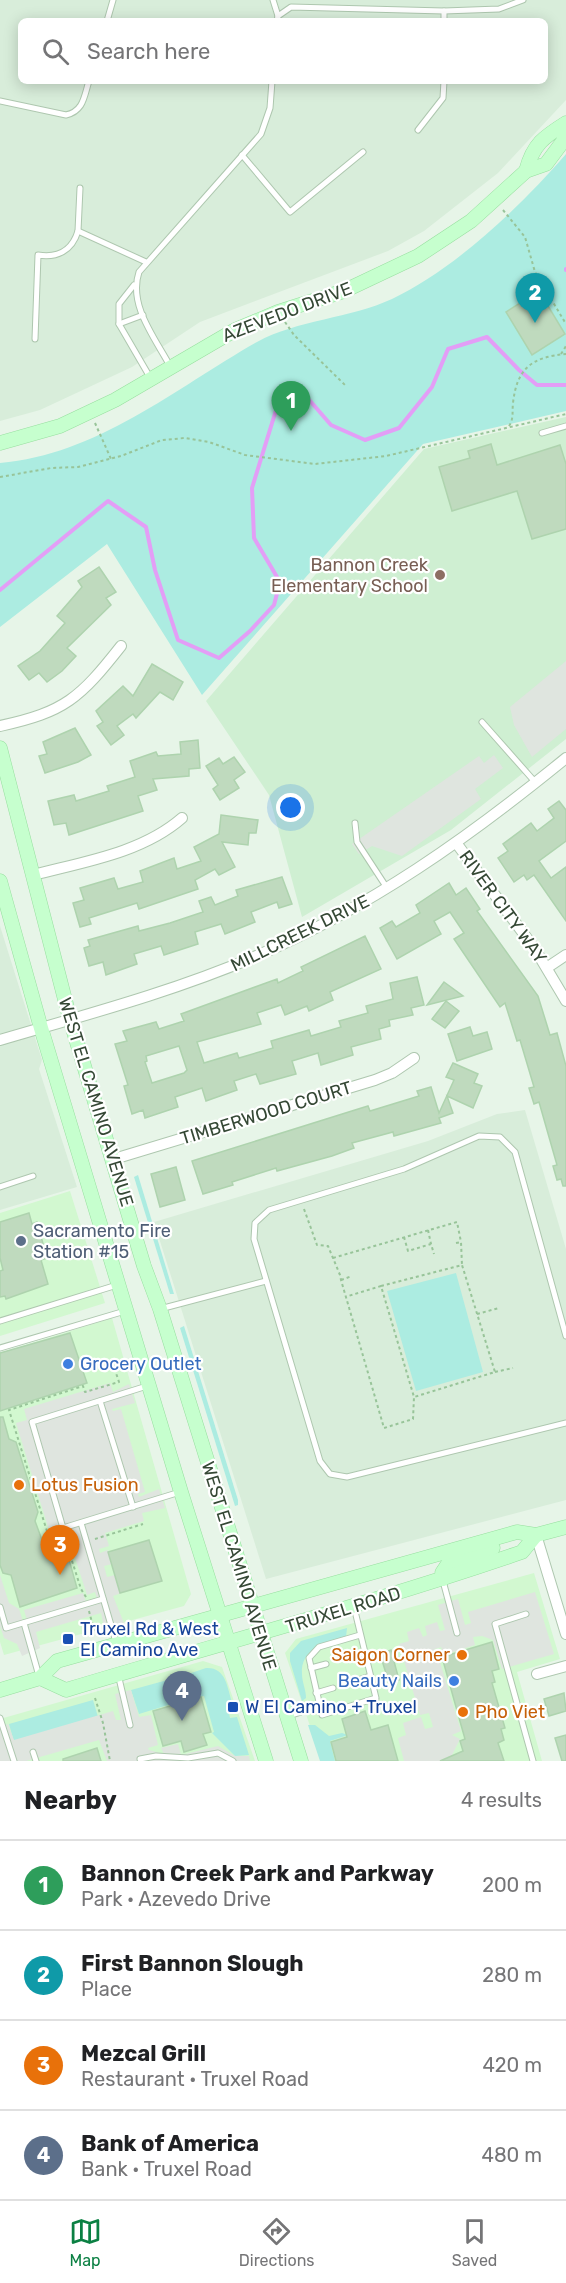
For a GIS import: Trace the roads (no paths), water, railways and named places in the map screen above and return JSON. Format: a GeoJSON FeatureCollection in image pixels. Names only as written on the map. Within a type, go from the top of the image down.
{"type":"FeatureCollection","features":[{"type":"Feature","properties":{"kind":"main road","name":"AZEVEDO DRIVE"},"geometry":{"type":"LineString","coordinates":[[0,443],[60,426],[151,379],[235,330],[278,312],[344,291],[389,271],[446,239],[495,201],[526,171],[546,164],[564,140],[565,124]]}},
{"type":"Feature","properties":{"kind":"main road","name":"WEST EL CAMINO AVENUE"},"geometry":{"type":"LineString","coordinates":[[0,748],[70,1019],[114,1159],[144,1266],[160,1309],[301,1761]]}},
{"type":"Feature","properties":{"kind":"main road","name":"WEST EL CAMINO AVENUE"},"geometry":{"type":"LineString","coordinates":[[0,881],[41,1028],[263,1760]]}},
{"type":"Feature","properties":{"kind":"main road","name":"TRUXEL ROAD"},"geometry":{"type":"LineString","coordinates":[[0,1690],[40,1678],[57,1661],[116,1644],[517,1532],[536,1535],[566,1527]]}},
{"type":"Feature","properties":{"kind":"main road"},"geometry":{"type":"LineString","coordinates":[[443,1579],[442,1573],[448,1564],[504,1544],[517,1532]]}},
{"type":"Feature","properties":{"kind":"main road","name":"TRUXEL ROAD"},"geometry":{"type":"LineString","coordinates":[[40,1678],[66,1690],[260,1635],[443,1579],[522,1552],[536,1535]]}},
{"type":"Feature","properties":{"kind":"street"},"geometry":{"type":"LineString","coordinates":[[0,726],[36,718],[64,705],[81,693],[121,646]]}},
{"type":"Feature","properties":{"kind":"street","name":"MILLCREEK DRIVE"},"geometry":{"type":"LineString","coordinates":[[0,1040],[166,990],[254,957],[305,934],[388,889],[457,844],[566,758]]}},
{"type":"Feature","properties":{"kind":"street"},"geometry":{"type":"LineString","coordinates":[[33,876],[148,841],[182,818]]}},
{"type":"Feature","properties":{"kind":"street","name":"RIVER CITY WAY"},"geometry":{"type":"LineString","coordinates":[[457,844],[548,967],[566,1001]]}},
{"type":"Feature","properties":{"kind":"street"},"geometry":{"type":"LineString","coordinates":[[548,967],[566,955]]}},
{"type":"Feature","properties":{"kind":"street","name":"TIMBERWOOD COURT"},"geometry":{"type":"LineString","coordinates":[[114,1159],[375,1080],[392,1073],[414,1058]]}},
{"type":"Feature","properties":{"kind":"street"},"geometry":{"type":"LineString","coordinates":[[536,1535],[566,1634]]}},
{"type":"Feature","properties":{"kind":"street"},"geometry":{"type":"LineString","coordinates":[[537,1674],[566,1666]]}},
{"type":"Feature","properties":{"kind":"lane"},"geometry":{"type":"LineString","coordinates":[[108,18],[113,0]]}},
{"type":"Feature","properties":{"kind":"lane"},"geometry":{"type":"LineString","coordinates":[[273,0],[277,18],[291,8],[370,7],[444,11],[500,9],[524,0]]}},
{"type":"Feature","properties":{"kind":"lane"},"geometry":{"type":"LineString","coordinates":[[370,7],[371,0]]}},
{"type":"Feature","properties":{"kind":"lane"},"geometry":{"type":"LineString","coordinates":[[444,11],[444,18]]}},
{"type":"Feature","properties":{"kind":"lane"},"geometry":{"type":"LineString","coordinates":[[0,101],[66,115],[74,113],[83,103],[88,84]]}},
{"type":"Feature","properties":{"kind":"lane"},"geometry":{"type":"LineString","coordinates":[[151,379],[119,324],[119,304],[135,283],[146,262],[254,143],[266,124],[272,84]]}},
{"type":"Feature","properties":{"kind":"lane"},"geometry":{"type":"LineString","coordinates":[[418,130],[443,98],[444,84]]}},
{"type":"Feature","properties":{"kind":"lane"},"geometry":{"type":"LineString","coordinates":[[242,155],[290,212],[363,152]]}},
{"type":"Feature","properties":{"kind":"lane"},"geometry":{"type":"LineString","coordinates":[[35,339],[38,255],[49,256],[66,250],[78,231],[80,188]]}},
{"type":"Feature","properties":{"kind":"lane"},"geometry":{"type":"LineString","coordinates":[[78,231],[146,262]]}},
{"type":"Feature","properties":{"kind":"lane"},"geometry":{"type":"LineString","coordinates":[[135,283],[135,296],[143,315],[170,366]]}},
{"type":"Feature","properties":{"kind":"lane"},"geometry":{"type":"LineString","coordinates":[[119,324],[143,315]]}},
{"type":"Feature","properties":{"kind":"lane"},"geometry":{"type":"LineString","coordinates":[[542,433],[566,426]]}},
{"type":"Feature","properties":{"kind":"lane"},"geometry":{"type":"LineString","coordinates":[[482,722],[536,783]]}},
{"type":"Feature","properties":{"kind":"lane"},"geometry":{"type":"LineString","coordinates":[[355,823],[357,842],[388,889]]}},
{"type":"Feature","properties":{"kind":"lane"},"geometry":{"type":"LineString","coordinates":[[566,1336],[515,1152],[500,1137],[479,1136],[404,1169],[269,1210],[255,1223],[254,1239],[266,1281],[320,1461],[330,1474],[347,1477],[566,1423]]}},
{"type":"Feature","properties":{"kind":"lane"},"geometry":{"type":"LineString","coordinates":[[0,1187],[33,1176]]}},
{"type":"Feature","properties":{"kind":"lane"},"geometry":{"type":"LineString","coordinates":[[160,1309],[266,1281]]}},
{"type":"Feature","properties":{"kind":"lane"},"geometry":{"type":"LineString","coordinates":[[0,1322],[118,1285]]}},
{"type":"Feature","properties":{"kind":"lane"},"geometry":{"type":"LineString","coordinates":[[0,1348],[126,1311]]}},
{"type":"Feature","properties":{"kind":"lane"},"geometry":{"type":"LineString","coordinates":[[149,1386],[32,1422],[63,1528],[181,1492]]}},
{"type":"Feature","properties":{"kind":"lane"},"geometry":{"type":"LineString","coordinates":[[100,1401],[133,1507]]}},
{"type":"Feature","properties":{"kind":"lane"},"geometry":{"type":"LineString","coordinates":[[81,1523],[116,1644]]}},
{"type":"Feature","properties":{"kind":"lane"},"geometry":{"type":"LineString","coordinates":[[443,1579],[457,1633]]}},
{"type":"Feature","properties":{"kind":"lane"},"geometry":{"type":"LineString","coordinates":[[0,1607],[6,1628],[104,1599]]}},
{"type":"Feature","properties":{"kind":"lane"},"geometry":{"type":"LineString","coordinates":[[354,1607],[376,1698],[321,1714],[309,1658],[319,1647],[360,1635]]}},
{"type":"Feature","properties":{"kind":"lane"},"geometry":{"type":"LineString","coordinates":[[526,1614],[495,1624],[532,1761]]}},
{"type":"Feature","properties":{"kind":"lane"},"geometry":{"type":"LineString","coordinates":[[24,1623],[40,1678]]}},
{"type":"Feature","properties":{"kind":"lane"},"geometry":{"type":"LineString","coordinates":[[348,1657],[365,1653]]}},
{"type":"Feature","properties":{"kind":"lane"},"geometry":{"type":"LineString","coordinates":[[311,1668],[326,1664]]}},
{"type":"Feature","properties":{"kind":"lane"},"geometry":{"type":"LineString","coordinates":[[118,1674],[130,1725]]}},
{"type":"Feature","properties":{"kind":"lane"},"geometry":{"type":"LineString","coordinates":[[355,1681],[370,1676]]}},
{"type":"Feature","properties":{"kind":"lane"},"geometry":{"type":"LineString","coordinates":[[316,1693],[333,1688]]}},
{"type":"Feature","properties":{"kind":"lane"},"geometry":{"type":"LineString","coordinates":[[286,1718],[319,1706]]}},
{"type":"Feature","properties":{"kind":"lane"},"geometry":{"type":"LineString","coordinates":[[0,1718],[14,1761]]}},
{"type":"Feature","properties":{"kind":"lane"},"geometry":{"type":"LineString","coordinates":[[33,1752],[36,1761]]}},
{"type":"Feature","properties":{"kind":"lane"},"geometry":{"type":"LineString","coordinates":[[140,1759],[156,1756],[189,1758],[218,1753],[233,1761]]}},
{"type":"Feature","properties":{"kind":"waterway"},"geometry":{"type":"LineString","coordinates":[[0,590],[108,501],[146,527],[155,570],[178,640],[219,658],[250,631],[274,605],[280,582],[254,538],[252,488],[281,394],[305,395],[331,425],[365,440],[399,428],[432,387],[448,349],[487,337],[537,385],[566,385]]}},
{"type":"Feature","properties":{"kind":"place","name":"First Bannon Slough"},"geometry":{"type":"Point","coordinates":[535,323]}},
{"type":"Feature","properties":{"kind":"place","name":"Bannon Creek Park and Parkway"},"geometry":{"type":"Point","coordinates":[291,431]}},
{"type":"Feature","properties":{"kind":"place","name":"Bannon Creek Elementary School"},"geometry":{"type":"Point","coordinates":[440,575]}},
{"type":"Feature","properties":{"kind":"place","name":"Sacramento Fire Station #15"},"geometry":{"type":"Point","coordinates":[21,1241]}},
{"type":"Feature","properties":{"kind":"place","name":"Grocery Outlet"},"geometry":{"type":"Point","coordinates":[68,1364]}},
{"type":"Feature","properties":{"kind":"place","name":"Lotus Fusion"},"geometry":{"type":"Point","coordinates":[19,1485]}},
{"type":"Feature","properties":{"kind":"place","name":"Mezcal Grill"},"geometry":{"type":"Point","coordinates":[60,1575]}},
{"type":"Feature","properties":{"kind":"place","name":"Truxel Rd & West El Camino Ave"},"geometry":{"type":"Point","coordinates":[68,1639]}},
{"type":"Feature","properties":{"kind":"place","name":"Saigon Corner"},"geometry":{"type":"Point","coordinates":[462,1655]}},
{"type":"Feature","properties":{"kind":"place","name":"Beauty Nails"},"geometry":{"type":"Point","coordinates":[454,1681]}},
{"type":"Feature","properties":{"kind":"place","name":"W El Camino + Truxel"},"geometry":{"type":"Point","coordinates":[233,1707]}},
{"type":"Feature","properties":{"kind":"place","name":"Pho Viet"},"geometry":{"type":"Point","coordinates":[463,1712]}},
{"type":"Feature","properties":{"kind":"place","name":"Bank of America"},"geometry":{"type":"Point","coordinates":[182,1721]}}]}
